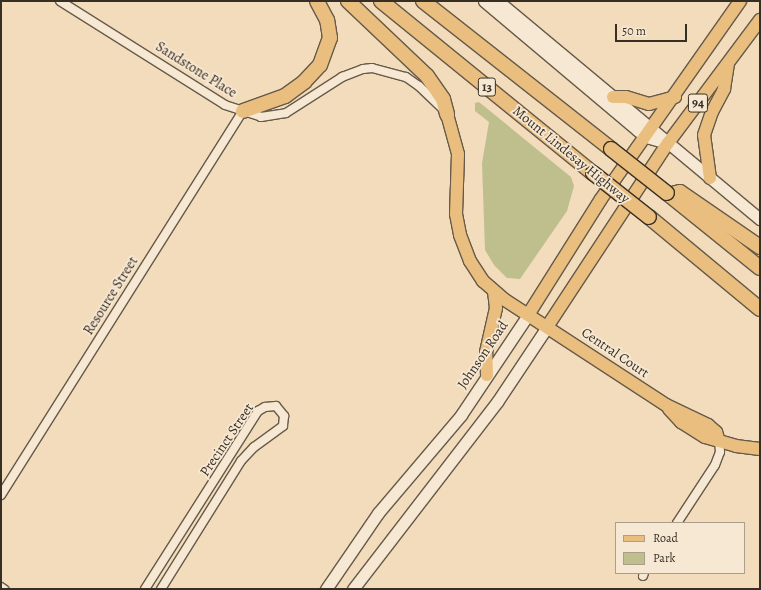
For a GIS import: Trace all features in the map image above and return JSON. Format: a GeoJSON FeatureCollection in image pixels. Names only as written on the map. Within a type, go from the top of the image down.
{"type":"FeatureCollection","features":[{"type":"Feature","properties":{"kind":"highway"},"geometry":{"type":"LineString","coordinates":[[243,111],[285,96],[304,82],[320,66],[330,38],[327,20],[317,1]]}},
{"type":"Feature","properties":{"kind":"highway"},"geometry":{"type":"LineString","coordinates":[[348,1],[428,76],[443,99],[447,114]]}},
{"type":"Feature","properties":{"kind":"highway","name":"Mount Lindesay Highway"},"geometry":{"type":"LineString","coordinates":[[381,1],[593,174],[649,217],[760,309]]}},
{"type":"Feature","properties":{"kind":"highway","name":"Mount Lindesay Highway"},"geometry":{"type":"LineString","coordinates":[[423,1],[760,268]]}},
{"type":"Feature","properties":{"kind":"highway"},"geometry":{"type":"LineString","coordinates":[[666,193],[680,192],[760,247]]}},
{"type":"Feature","properties":{"kind":"main road"},"geometry":{"type":"LineString","coordinates":[[484,1],[649,133],[668,143],[760,219]]}},
{"type":"Feature","properties":{"kind":"main road"},"geometry":{"type":"LineString","coordinates":[[498,1],[613,96],[649,133]]}},
{"type":"Feature","properties":{"kind":"main road","name":"94"},"geometry":{"type":"LineString","coordinates":[[649,133],[740,1]]}},
{"type":"Feature","properties":{"kind":"main road","name":"94"},"geometry":{"type":"LineString","coordinates":[[668,143],[729,64],[760,20]]}},
{"type":"Feature","properties":{"kind":"main road"},"geometry":{"type":"LineString","coordinates":[[710,178],[704,135],[712,112],[724,89],[729,64]]}},
{"type":"Feature","properties":{"kind":"main road"},"geometry":{"type":"LineString","coordinates":[[613,96],[626,97],[649,104],[675,97]]}},
{"type":"Feature","properties":{"kind":"main road"},"geometry":{"type":"LineString","coordinates":[[447,114],[458,154],[456,214],[460,235],[476,271],[494,291],[548,327]]}},
{"type":"Feature","properties":{"kind":"main road","name":"Johnson Road"},"geometry":{"type":"LineString","coordinates":[[326,589],[378,513],[461,415],[528,315],[601,199],[649,133]]}},
{"type":"Feature","properties":{"kind":"main road"},"geometry":{"type":"LineString","coordinates":[[352,589],[496,402],[548,327],[668,143]]}},
{"type":"Feature","properties":{"kind":"main road"},"geometry":{"type":"LineString","coordinates":[[487,375],[486,352],[496,308],[494,291]]}},
{"type":"Feature","properties":{"kind":"main road","name":"Central Court"},"geometry":{"type":"LineString","coordinates":[[548,327],[666,405],[681,422],[719,441],[760,449]]}},
{"type":"Feature","properties":{"kind":"street","name":"Sandstone Place"},"geometry":{"type":"LineString","coordinates":[[60,1],[225,105],[261,117],[286,113],[342,77],[363,68],[372,68],[406,78],[419,86],[447,114]]}},
{"type":"Feature","properties":{"kind":"street","name":"Resource Street"},"geometry":{"type":"LineString","coordinates":[[1,495],[243,111]]}},
{"type":"Feature","properties":{"kind":"street","name":"Precinct Street"},"geometry":{"type":"LineString","coordinates":[[146,589],[258,411],[265,407],[276,406],[284,416],[283,426],[254,447],[241,461],[161,589]]}},
{"type":"Feature","properties":{"kind":"street"},"geometry":{"type":"LineString","coordinates":[[678,522],[715,465],[720,452],[719,441]]}},
{"type":"Feature","properties":{"kind":"green space"},"geometry":{"type":"Polygon","coordinates":[[[479,102],[571,177],[574,186],[567,211],[520,279],[507,278],[494,265],[485,250],[482,163],[489,122],[475,111],[475,103],[479,102]]]}}]}
